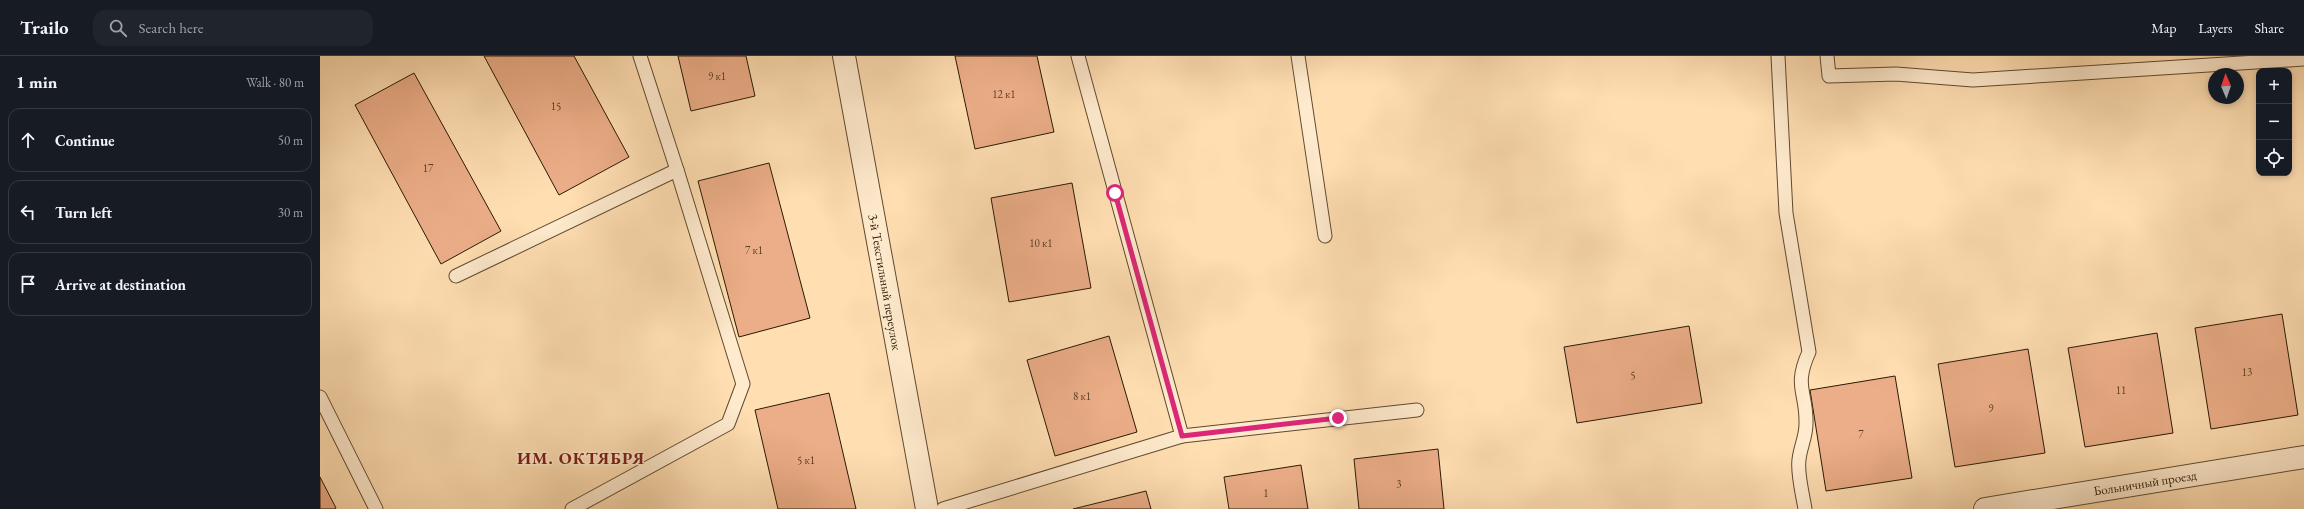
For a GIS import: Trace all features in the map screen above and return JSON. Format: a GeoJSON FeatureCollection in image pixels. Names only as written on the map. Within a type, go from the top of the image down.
{"type":"FeatureCollection","features":[{"type":"Feature","properties":{"kind":"street","name":"3-й Текстильный переулок"},"geometry":{"type":"LineString","coordinates":[[844,56],[927,509]]}},
{"type":"Feature","properties":{"kind":"street","name":"Больничный проезд"},"geometry":{"type":"LineString","coordinates":[[1985,509],[2304,457]]}},
{"type":"Feature","properties":{"kind":"lane"},"geometry":{"type":"LineString","coordinates":[[572,509],[728,424],[743,384],[678,170],[640,56]]}},
{"type":"Feature","properties":{"kind":"lane"},"geometry":{"type":"LineString","coordinates":[[1078,56],[1182,436]]}},
{"type":"Feature","properties":{"kind":"lane"},"geometry":{"type":"LineString","coordinates":[[1298,56],[1325,236]]}},
{"type":"Feature","properties":{"kind":"lane"},"geometry":{"type":"LineString","coordinates":[[1778,56],[1786,213],[1809,352],[1801,368],[1800,390],[1806,423],[1804,445],[1798,461],[1805,509]]}},
{"type":"Feature","properties":{"kind":"lane"},"geometry":{"type":"LineString","coordinates":[[1828,56],[1829,76],[1896,74],[1973,80],[2304,59]]}},
{"type":"Feature","properties":{"kind":"lane"},"geometry":{"type":"LineString","coordinates":[[456,276],[678,170]]}},
{"type":"Feature","properties":{"kind":"lane"},"geometry":{"type":"LineString","coordinates":[[320,397],[376,509]]}},
{"type":"Feature","properties":{"kind":"lane"},"geometry":{"type":"LineString","coordinates":[[943,509],[1182,436],[1417,410]]}},
{"type":"Feature","properties":{"kind":"building"},"geometry":{"type":"Polygon","coordinates":[[[484,56],[574,56],[629,157],[559,195],[484,56]]]}},
{"type":"Feature","properties":{"kind":"building"},"geometry":{"type":"Polygon","coordinates":[[[678,56],[746,56],[755,96],[691,111],[678,56]]]}},
{"type":"Feature","properties":{"kind":"building"},"geometry":{"type":"Polygon","coordinates":[[[955,56],[1037,56],[1054,132],[975,149],[955,56]]]}},
{"type":"Feature","properties":{"kind":"building"},"geometry":{"type":"Polygon","coordinates":[[[414,73],[501,231],[441,264],[355,105],[414,73]]]}},
{"type":"Feature","properties":{"kind":"building"},"geometry":{"type":"Polygon","coordinates":[[[769,163],[810,318],[739,337],[698,181],[769,163]]]}},
{"type":"Feature","properties":{"kind":"building"},"geometry":{"type":"Polygon","coordinates":[[[1072,183],[1091,288],[1009,302],[991,198],[1072,183]]]}},
{"type":"Feature","properties":{"kind":"building"},"geometry":{"type":"Polygon","coordinates":[[[2282,314],[2298,415],[2211,429],[2195,328],[2282,314]]]}},
{"type":"Feature","properties":{"kind":"building"},"geometry":{"type":"Polygon","coordinates":[[[1689,326],[1702,403],[1577,423],[1564,347],[1689,326]]]}},
{"type":"Feature","properties":{"kind":"building"},"geometry":{"type":"Polygon","coordinates":[[[2157,333],[2173,433],[2085,447],[2068,348],[2157,333]]]}},
{"type":"Feature","properties":{"kind":"building"},"geometry":{"type":"Polygon","coordinates":[[[1109,336],[1137,432],[1055,456],[1027,360],[1109,336]]]}},
{"type":"Feature","properties":{"kind":"building"},"geometry":{"type":"Polygon","coordinates":[[[2028,349],[2045,453],[1955,467],[1938,364],[2028,349]]]}},
{"type":"Feature","properties":{"kind":"building"},"geometry":{"type":"Polygon","coordinates":[[[1895,376],[1912,478],[1826,491],[1810,390],[1895,376]]]}},
{"type":"Feature","properties":{"kind":"building"},"geometry":{"type":"Polygon","coordinates":[[[829,393],[856,509],[778,509],[755,410],[829,393]]]}},
{"type":"Feature","properties":{"kind":"building"},"geometry":{"type":"Polygon","coordinates":[[[1438,449],[1444,509],[1359,509],[1354,459],[1438,449]]]}},
{"type":"Feature","properties":{"kind":"building"},"geometry":{"type":"Polygon","coordinates":[[[1301,465],[1308,509],[1229,509],[1224,477],[1301,465]]]}},
{"type":"Feature","properties":{"kind":"building"},"geometry":{"type":"Polygon","coordinates":[[[320,477],[336,508],[334,509],[320,509],[320,477]]]}},
{"type":"Feature","properties":{"kind":"building"},"geometry":{"type":"Polygon","coordinates":[[[1146,491],[1151,509],[1073,509],[1146,491]]]}},
{"type":"Feature","properties":{"kind":"district","name":"ИМ. ОКТЯБРЯ"},"geometry":{"type":"Point","coordinates":[581,458]}},
{"type":"Feature","properties":{"kind":"route"},"geometry":{"type":"LineString","coordinates":[[1115,193],[1182,436],[1338,418]]}}]}
